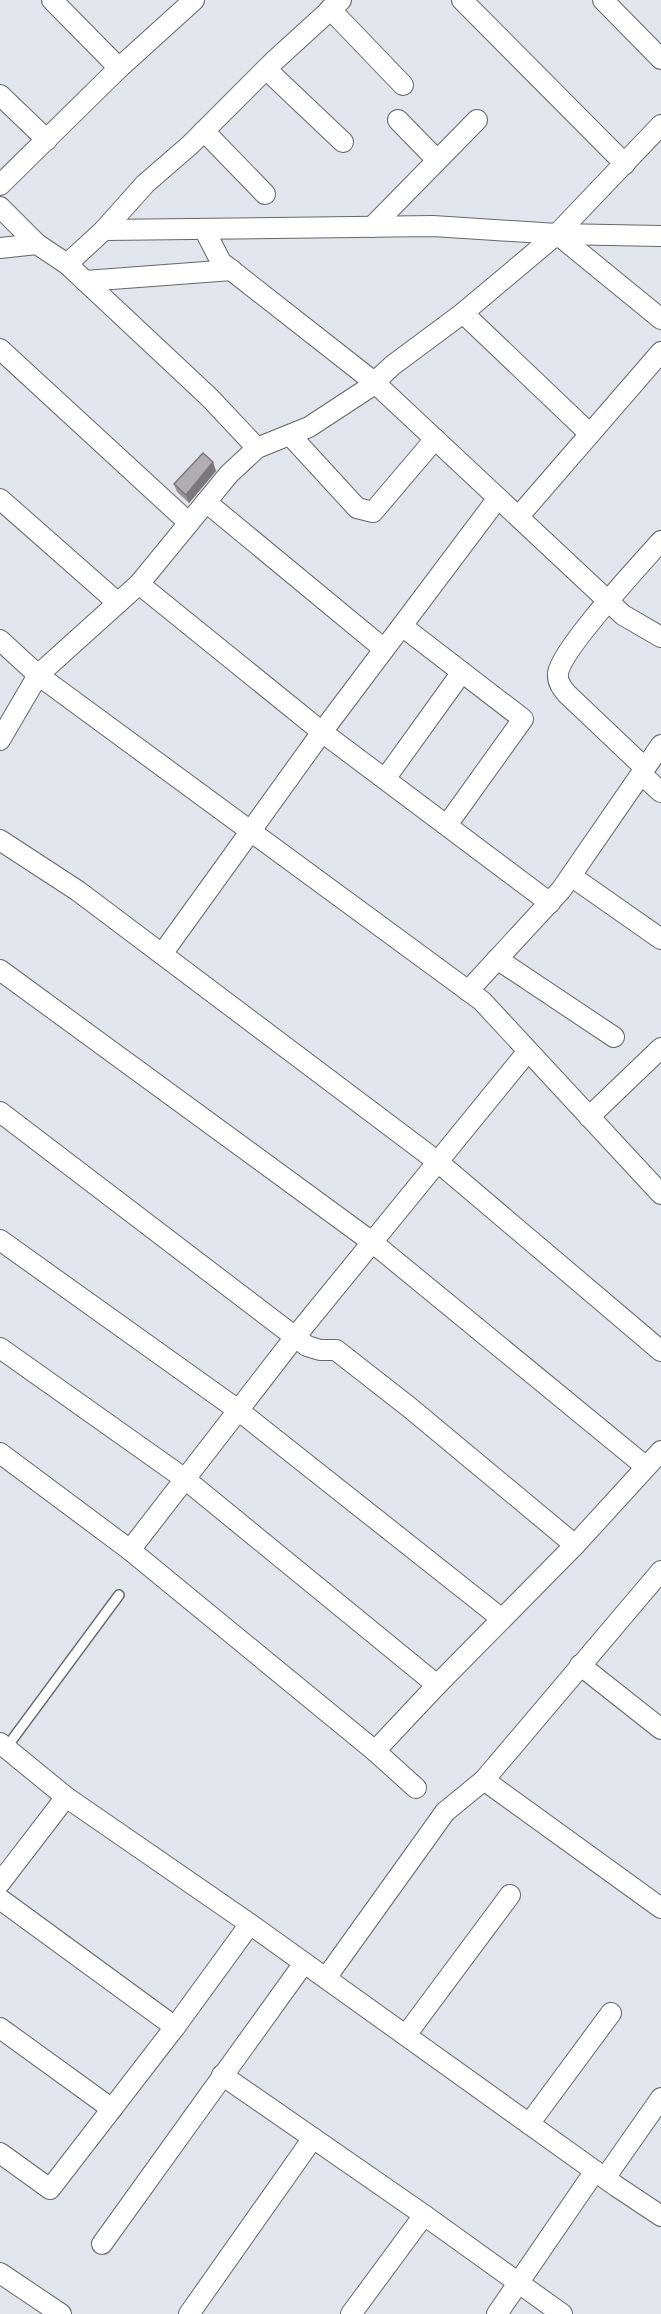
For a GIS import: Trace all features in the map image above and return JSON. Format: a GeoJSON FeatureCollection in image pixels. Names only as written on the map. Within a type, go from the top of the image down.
{"type":"FeatureCollection","features":[{"type":"Feature","properties":{"kind":"street"},"geometry":{"type":"LineString","coordinates":[[52,0],[119,68]]}},
{"type":"Feature","properties":{"kind":"street"},"geometry":{"type":"LineString","coordinates":[[0,184],[119,68],[194,0]]}},
{"type":"Feature","properties":{"kind":"street"},"geometry":{"type":"LineString","coordinates":[[462,0],[625,164]]}},
{"type":"Feature","properties":{"kind":"street"},"geometry":{"type":"LineString","coordinates":[[603,0],[661,59]]}},
{"type":"Feature","properties":{"kind":"street"},"geometry":{"type":"LineString","coordinates":[[67,264],[104,230],[145,184],[204,131],[335,4],[403,86]]}},
{"type":"Feature","properties":{"kind":"street"},"geometry":{"type":"LineString","coordinates":[[266,69],[343,142]]}},
{"type":"Feature","properties":{"kind":"street"},"geometry":{"type":"LineString","coordinates":[[0,95],[47,140]]}},
{"type":"Feature","properties":{"kind":"street"},"geometry":{"type":"LineString","coordinates":[[398,120],[437,160]]}},
{"type":"Feature","properties":{"kind":"street"},"geometry":{"type":"LineString","coordinates":[[372,227],[477,120]]}},
{"type":"Feature","properties":{"kind":"street"},"geometry":{"type":"LineString","coordinates":[[0,740],[38,675],[139,584],[229,474],[257,448],[309,428],[463,314],[556,234],[661,125]]}},
{"type":"Feature","properties":{"kind":"street"},"geometry":{"type":"LineString","coordinates":[[204,131],[265,194]]}},
{"type":"Feature","properties":{"kind":"street"},"geometry":{"type":"LineString","coordinates":[[0,207],[37,244],[67,264],[210,398],[257,448]]}},
{"type":"Feature","properties":{"kind":"street"},"geometry":{"type":"LineString","coordinates":[[104,230],[433,226],[556,234],[661,236]]}},
{"type":"Feature","properties":{"kind":"street"},"geometry":{"type":"LineString","coordinates":[[204,229],[221,262],[374,382],[623,615],[661,637]]}},
{"type":"Feature","properties":{"kind":"street"},"geometry":{"type":"LineString","coordinates":[[556,234],[661,319]]}},
{"type":"Feature","properties":{"kind":"street"},"geometry":{"type":"LineString","coordinates":[[0,248],[37,244]]}},
{"type":"Feature","properties":{"kind":"street"},"geometry":{"type":"LineString","coordinates":[[85,281],[232,270]]}},
{"type":"Feature","properties":{"kind":"street"},"geometry":{"type":"LineString","coordinates":[[463,314],[590,434]]}},
{"type":"Feature","properties":{"kind":"street"},"geometry":{"type":"LineString","coordinates":[[0,349],[189,523]]}},
{"type":"Feature","properties":{"kind":"street"},"geometry":{"type":"LineString","coordinates":[[519,516],[660,355]]}},
{"type":"Feature","properties":{"kind":"street"},"geometry":{"type":"LineString","coordinates":[[290,435],[357,508],[373,512],[435,439]]}},
{"type":"Feature","properties":{"kind":"street"},"geometry":{"type":"LineString","coordinates":[[162,954],[322,732],[498,498]]}},
{"type":"Feature","properties":{"kind":"street"},"geometry":{"type":"LineString","coordinates":[[0,499],[118,603]]}},
{"type":"Feature","properties":{"kind":"street"},"geometry":{"type":"LineString","coordinates":[[206,502],[384,649]]}},
{"type":"Feature","properties":{"kind":"street"},"geometry":{"type":"LineString","coordinates":[[661,541],[608,601],[563,660],[558,674],[560,684],[567,694],[661,792]]}},
{"type":"Feature","properties":{"kind":"street"},"geometry":{"type":"LineString","coordinates":[[139,584],[322,732],[550,903]]}},
{"type":"Feature","properties":{"kind":"street"},"geometry":{"type":"LineString","coordinates":[[402,626],[523,719],[447,825]]}},
{"type":"Feature","properties":{"kind":"street"},"geometry":{"type":"LineString","coordinates":[[0,640],[38,675],[482,1001],[661,1194]]}},
{"type":"Feature","properties":{"kind":"street"},"geometry":{"type":"LineString","coordinates":[[385,779],[462,672]]}},
{"type":"Feature","properties":{"kind":"street"},"geometry":{"type":"LineString","coordinates":[[468,991],[550,903],[661,746]]}},
{"type":"Feature","properties":{"kind":"street"},"geometry":{"type":"LineString","coordinates":[[0,840],[78,891],[438,1162],[661,1351]]}},
{"type":"Feature","properties":{"kind":"street"},"geometry":{"type":"LineString","coordinates":[[571,876],[661,939]]}},
{"type":"Feature","properties":{"kind":"street"},"geometry":{"type":"LineString","coordinates":[[497,959],[614,1037]]}},
{"type":"Feature","properties":{"kind":"street"},"geometry":{"type":"LineString","coordinates":[[0,970],[372,1242],[645,1466]]}},
{"type":"Feature","properties":{"kind":"street"},"geometry":{"type":"LineString","coordinates":[[130,1550],[295,1336],[528,1051]]}},
{"type":"Feature","properties":{"kind":"street"},"geometry":{"type":"LineString","coordinates":[[589,1116],[660,1053]]}},
{"type":"Feature","properties":{"kind":"street"},"geometry":{"type":"LineString","coordinates":[[0,1112],[307,1346],[320,1350],[336,1350],[409,1407],[575,1545]]}},
{"type":"Feature","properties":{"kind":"street"},"geometry":{"type":"LineString","coordinates":[[0,1240],[238,1410],[502,1619]]}},
{"type":"Feature","properties":{"kind":"street"},"geometry":{"type":"LineString","coordinates":[[0,1348],[185,1479],[437,1685]]}},
{"type":"Feature","properties":{"kind":"street"},"geometry":{"type":"LineString","coordinates":[[375,1751],[575,1545],[661,1451]]}},
{"type":"Feature","properties":{"kind":"street"},"geometry":{"type":"LineString","coordinates":[[0,1453],[130,1550],[375,1751],[416,1788]]}},
{"type":"Feature","properties":{"kind":"street"},"geometry":{"type":"LineString","coordinates":[[326,1978],[445,1812],[484,1780],[661,1571]]}},
{"type":"Feature","properties":{"kind":"street"},"geometry":{"type":"LineString","coordinates":[[580,1665],[661,1729]]}},
{"type":"Feature","properties":{"kind":"street"},"geometry":{"type":"LineString","coordinates":[[3,1745],[66,1797],[250,1924],[600,2175],[661,2216]]}},
{"type":"Feature","properties":{"kind":"street"},"geometry":{"type":"LineString","coordinates":[[484,1780],[661,1908]]}},
{"type":"Feature","properties":{"kind":"street"},"geometry":{"type":"LineString","coordinates":[[0,1883],[66,1797]]}},
{"type":"Feature","properties":{"kind":"street"},"geometry":{"type":"LineString","coordinates":[[406,2036],[510,1895]]}},
{"type":"Feature","properties":{"kind":"street"},"geometry":{"type":"LineString","coordinates":[[0,1899],[175,2027]]}},
{"type":"Feature","properties":{"kind":"street"},"geometry":{"type":"LineString","coordinates":[[0,2153],[50,2189],[175,2027],[250,1924]]}},
{"type":"Feature","properties":{"kind":"street"},"geometry":{"type":"LineString","coordinates":[[102,2244],[304,1963]]}},
{"type":"Feature","properties":{"kind":"street"},"geometry":{"type":"LineString","coordinates":[[529,2124],[611,2013]]}},
{"type":"Feature","properties":{"kind":"street"},"geometry":{"type":"LineString","coordinates":[[0,2028],[112,2109]]}},
{"type":"Feature","properties":{"kind":"street"},"geometry":{"type":"LineString","coordinates":[[222,2075],[424,2214],[562,2314]]}},
{"type":"Feature","properties":{"kind":"street"},"geometry":{"type":"LineString","coordinates":[[497,2314],[600,2175],[661,2098]]}},
{"type":"Feature","properties":{"kind":"street"},"geometry":{"type":"LineString","coordinates":[[189,2314],[313,2138]]}},
{"type":"Feature","properties":{"kind":"street"},"geometry":{"type":"LineString","coordinates":[[351,2314],[424,2214]]}},
{"type":"Feature","properties":{"kind":"street"},"geometry":{"type":"LineString","coordinates":[[0,2273],[61,2314]]}},
{"type":"Feature","properties":{"kind":"lane"},"geometry":{"type":"LineString","coordinates":[[3,1745],[119,1595]]}},
{"type":"Feature","properties":{"kind":"building"},"geometry":{"type":"Polygon","coordinates":[[[203,453],[213,462],[186,495],[174,484],[203,453]]]}}]}
